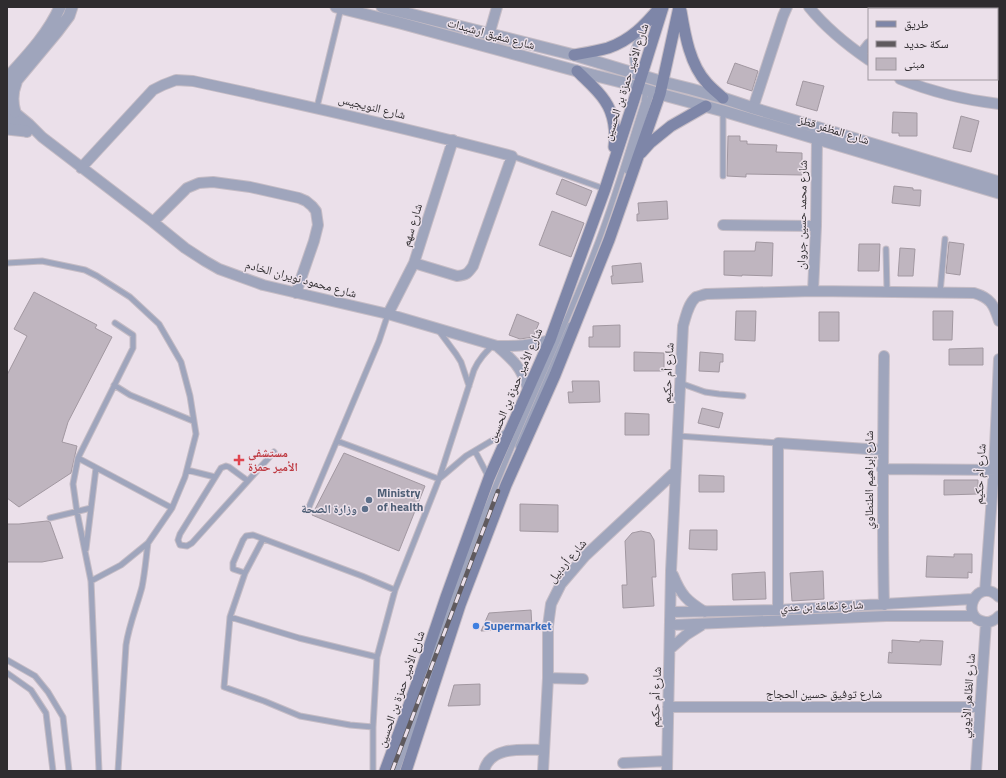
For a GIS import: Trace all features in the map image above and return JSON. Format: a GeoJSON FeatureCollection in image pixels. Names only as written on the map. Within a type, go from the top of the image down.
{"type":"FeatureCollection","features":[{"type":"Feature","properties":{"kind":"main road"},"geometry":{"type":"LineString","coordinates":[[574,55],[608,48],[632,36],[648,22],[660,7]]}},
{"type":"Feature","properties":{"kind":"main road","name":"شارع الأمير حمزة بن الحسين"},"geometry":{"type":"LineString","coordinates":[[406,771],[460,605],[506,485],[555,375],[601,262],[638,157],[649,91],[642,76],[663,7]]}},
{"type":"Feature","properties":{"kind":"main road"},"geometry":{"type":"LineString","coordinates":[[680,7],[684,32],[692,59],[706,83],[723,98]]}},
{"type":"Feature","properties":{"kind":"main road","name":"شارع الأمير حمزة بن الحسين"},"geometry":{"type":"LineString","coordinates":[[385,771],[489,478],[550,340],[612,167],[649,91],[663,82],[680,7]]}},
{"type":"Feature","properties":{"kind":"main road"},"geometry":{"type":"LineString","coordinates":[[577,71],[605,101],[609,108],[614,127],[615,140],[612,167]]}},
{"type":"Feature","properties":{"kind":"main road"},"geometry":{"type":"LineString","coordinates":[[638,157],[650,143],[671,126],[706,106]]}},
{"type":"Feature","properties":{"kind":"street"},"geometry":{"type":"LineString","coordinates":[[7,92],[11,80],[57,32],[63,10],[80,7]]}},
{"type":"Feature","properties":{"kind":"street","name":"شارع شفيق ارشيدات"},"geometry":{"type":"LineString","coordinates":[[340,7],[621,82],[649,91]]}},
{"type":"Feature","properties":{"kind":"street","name":"شارع شفيق ارشيدات"},"geometry":{"type":"LineString","coordinates":[[382,7],[405,10],[489,35],[574,55],[663,82]]}},
{"type":"Feature","properties":{"kind":"street"},"geometry":{"type":"LineString","coordinates":[[489,35],[497,7]]}},
{"type":"Feature","properties":{"kind":"street"},"geometry":{"type":"LineString","coordinates":[[753,108],[787,7]]}},
{"type":"Feature","properties":{"kind":"street"},"geometry":{"type":"LineString","coordinates":[[809,7],[814,14],[837,35],[865,57],[868,47]]}},
{"type":"Feature","properties":{"kind":"street"},"geometry":{"type":"LineString","coordinates":[[10,112],[13,106],[11,80]]}},
{"type":"Feature","properties":{"kind":"street","name":"شارع النويجيس"},"geometry":{"type":"LineString","coordinates":[[81,168],[153,90],[163,84],[176,80],[193,81],[317,108],[453,140],[512,156]]}},
{"type":"Feature","properties":{"kind":"street"},"geometry":{"type":"LineString","coordinates":[[903,80],[934,91],[980,102],[999,104]]}},
{"type":"Feature","properties":{"kind":"street","name":"شارع المظفر قطز"},"geometry":{"type":"LineString","coordinates":[[663,82],[723,98],[999,182]]}},
{"type":"Feature","properties":{"kind":"street","name":"شارع المظفر قطز"},"geometry":{"type":"LineString","coordinates":[[649,91],[817,138],[999,193]]}},
{"type":"Feature","properties":{"kind":"street","name":"شارع محمود نويران الخادم"},"geometry":{"type":"LineString","coordinates":[[10,112],[16,125],[42,138]]}},
{"type":"Feature","properties":{"kind":"street","name":"شارع محمود نويران الخادم"},"geometry":{"type":"LineString","coordinates":[[10,112],[29,124],[42,138],[185,248],[205,262],[219,269],[263,285],[388,314],[495,346],[532,345],[550,340]]}},
{"type":"Feature","properties":{"kind":"street"},"geometry":{"type":"LineString","coordinates":[[7,129],[26,131]]}},
{"type":"Feature","properties":{"kind":"street","name":"شارع محمد حسين جروان"},"geometry":{"type":"LineString","coordinates":[[813,292],[816,226],[817,138]]}},
{"type":"Feature","properties":{"kind":"street","name":"شارع سهم"},"geometry":{"type":"LineString","coordinates":[[388,314],[414,263],[453,140]]}},
{"type":"Feature","properties":{"kind":"street"},"geometry":{"type":"LineString","coordinates":[[414,263],[458,276],[469,273],[473,266],[512,156]]}},
{"type":"Feature","properties":{"kind":"street"},"geometry":{"type":"LineString","coordinates":[[153,222],[187,188],[199,183],[213,182],[250,187],[290,195],[306,201],[316,211],[318,225],[296,293]]}},
{"type":"Feature","properties":{"kind":"street"},"geometry":{"type":"LineString","coordinates":[[723,225],[816,226]]}},
{"type":"Feature","properties":{"kind":"street","name":"شارع أم حكيم"},"geometry":{"type":"LineString","coordinates":[[667,766],[671,571],[683,326],[687,311],[696,297],[706,294],[813,292],[974,293],[982,295],[990,300],[999,321]]}},
{"type":"Feature","properties":{"kind":"street","name":"شارع محمود نويران الخادم"},"geometry":{"type":"LineString","coordinates":[[495,346],[511,358],[518,367],[524,376],[528,389]]}},
{"type":"Feature","properties":{"kind":"street","name":"شارع إبراهيم الطنطاوي"},"geometry":{"type":"LineString","coordinates":[[884,356],[882,450],[884,605]]}},
{"type":"Feature","properties":{"kind":"street","name":"شارع أم حكيم"},"geometry":{"type":"LineString","coordinates":[[985,591],[996,470],[999,359]]}},
{"type":"Feature","properties":{"kind":"street"},"geometry":{"type":"LineString","coordinates":[[778,610],[778,443],[882,450]]}},
{"type":"Feature","properties":{"kind":"street"},"geometry":{"type":"LineString","coordinates":[[882,469],[996,470]]}},
{"type":"Feature","properties":{"kind":"street","name":"شارع أردبيل"},"geometry":{"type":"LineString","coordinates":[[544,771],[548,678],[548,626],[551,604],[561,584],[585,556],[676,472]]}},
{"type":"Feature","properties":{"kind":"street"},"geometry":{"type":"LineString","coordinates":[[671,571],[683,595],[705,612]]}},
{"type":"Feature","properties":{"kind":"street"},"geometry":{"type":"LineString","coordinates":[[999,597],[991,591],[985,591],[976,595],[973,599],[972,605],[974,616],[979,620],[986,622],[992,621],[999,616]]}},
{"type":"Feature","properties":{"kind":"street","name":"شارع ثمامة بن عدي"},"geometry":{"type":"LineString","coordinates":[[671,612],[778,610],[973,599]]}},
{"type":"Feature","properties":{"kind":"street","name":"شارع ثمامة بن عدي"},"geometry":{"type":"LineString","coordinates":[[671,625],[871,617],[974,616]]}},
{"type":"Feature","properties":{"kind":"street","name":"شارع الظاهر الأيوبي"},"geometry":{"type":"LineString","coordinates":[[976,771],[986,622]]}},
{"type":"Feature","properties":{"kind":"street"},"geometry":{"type":"LineString","coordinates":[[670,649],[702,624]]}},
{"type":"Feature","properties":{"kind":"street"},"geometry":{"type":"LineString","coordinates":[[548,678],[583,679]]}},
{"type":"Feature","properties":{"kind":"street","name":"شارع توفيق حسين الحجاج"},"geometry":{"type":"LineString","coordinates":[[668,707],[980,707]]}},
{"type":"Feature","properties":{"kind":"street"},"geometry":{"type":"LineString","coordinates":[[484,771],[490,760],[502,752],[508,750],[544,750]]}},
{"type":"Feature","properties":{"kind":"street"},"geometry":{"type":"LineString","coordinates":[[623,763],[667,766]]}},
{"type":"Feature","properties":{"kind":"lane"},"geometry":{"type":"LineString","coordinates":[[317,108],[340,7]]}},
{"type":"Feature","properties":{"kind":"lane"},"geometry":{"type":"LineString","coordinates":[[642,76],[632,63],[632,56],[641,32],[648,22]]}},
{"type":"Feature","properties":{"kind":"lane"},"geometry":{"type":"LineString","coordinates":[[392,771],[439,635],[494,490],[596,249],[644,102],[649,91]]}},
{"type":"Feature","properties":{"kind":"lane"},"geometry":{"type":"LineString","coordinates":[[397,771],[498,491],[605,240],[622,189],[649,91]]}},
{"type":"Feature","properties":{"kind":"lane"},"geometry":{"type":"LineString","coordinates":[[723,111],[723,176]]}},
{"type":"Feature","properties":{"kind":"lane"},"geometry":{"type":"LineString","coordinates":[[512,156],[605,189]]}},
{"type":"Feature","properties":{"kind":"lane"},"geometry":{"type":"LineString","coordinates":[[940,293],[945,238]]}},
{"type":"Feature","properties":{"kind":"lane"},"geometry":{"type":"LineString","coordinates":[[886,249],[887,292]]}},
{"type":"Feature","properties":{"kind":"lane"},"geometry":{"type":"LineString","coordinates":[[7,263],[42,261],[85,270],[98,276],[130,297],[159,324],[181,362],[190,396],[196,434],[185,477],[172,508],[148,543],[121,565],[91,581]]}},
{"type":"Feature","properties":{"kind":"lane"},"geometry":{"type":"LineString","coordinates":[[309,507],[379,341],[388,314]]}},
{"type":"Feature","properties":{"kind":"lane"},"geometry":{"type":"LineString","coordinates":[[99,771],[91,581],[73,484],[78,458],[133,348],[133,335],[115,323]]}},
{"type":"Feature","properties":{"kind":"lane"},"geometry":{"type":"LineString","coordinates":[[437,328],[461,362],[468,386]]}},
{"type":"Feature","properties":{"kind":"lane"},"geometry":{"type":"LineString","coordinates":[[373,771],[373,727],[377,657],[396,590],[439,479],[468,386],[478,361],[495,346]]}},
{"type":"Feature","properties":{"kind":"lane"},"geometry":{"type":"LineString","coordinates":[[680,383],[705,392],[743,396]]}},
{"type":"Feature","properties":{"kind":"lane"},"geometry":{"type":"LineString","coordinates":[[114,385],[130,395],[193,421]]}},
{"type":"Feature","properties":{"kind":"lane"},"geometry":{"type":"LineString","coordinates":[[439,479],[466,456],[511,430]]}},
{"type":"Feature","properties":{"kind":"lane"},"geometry":{"type":"LineString","coordinates":[[677,436],[778,443]]}},
{"type":"Feature","properties":{"kind":"lane"},"geometry":{"type":"LineString","coordinates":[[337,441],[439,479]]}},
{"type":"Feature","properties":{"kind":"lane"},"geometry":{"type":"LineString","coordinates":[[475,451],[489,478]]}},
{"type":"Feature","properties":{"kind":"lane"},"geometry":{"type":"LineString","coordinates":[[248,481],[229,467],[226,466],[221,468],[180,534],[178,540],[180,545],[187,546],[192,543],[248,481],[274,452]]}},
{"type":"Feature","properties":{"kind":"lane"},"geometry":{"type":"LineString","coordinates":[[78,458],[172,508]]}},
{"type":"Feature","properties":{"kind":"lane"},"geometry":{"type":"LineString","coordinates":[[85,554],[96,468]]}},
{"type":"Feature","properties":{"kind":"lane"},"geometry":{"type":"LineString","coordinates":[[187,470],[215,477]]}},
{"type":"Feature","properties":{"kind":"lane"},"geometry":{"type":"LineString","coordinates":[[50,518],[91,508]]}},
{"type":"Feature","properties":{"kind":"lane"},"geometry":{"type":"LineString","coordinates":[[245,573],[233,569],[232,566],[243,540],[246,536],[252,535],[396,590]]}},
{"type":"Feature","properties":{"kind":"lane"},"geometry":{"type":"LineString","coordinates":[[263,539],[245,573],[230,617],[224,687],[300,716],[350,725],[373,727]]}},
{"type":"Feature","properties":{"kind":"lane"},"geometry":{"type":"LineString","coordinates":[[118,771],[126,645],[128,633],[142,587],[148,543]]}},
{"type":"Feature","properties":{"kind":"lane"},"geometry":{"type":"LineString","coordinates":[[230,617],[298,638],[377,657]]}},
{"type":"Feature","properties":{"kind":"lane"},"geometry":{"type":"LineString","coordinates":[[7,660],[36,676],[48,692],[62,717],[69,771]]}},
{"type":"Feature","properties":{"kind":"lane"},"geometry":{"type":"LineString","coordinates":[[7,673],[31,690],[46,713],[53,771]]}},
{"type":"Feature","properties":{"kind":"building"},"geometry":{"type":"Polygon","coordinates":[[[735,63],[758,71],[752,91],[727,83],[735,63]]]}},
{"type":"Feature","properties":{"kind":"building"},"geometry":{"type":"Polygon","coordinates":[[[803,81],[824,86],[817,111],[796,105],[803,81]]]}},
{"type":"Feature","properties":{"kind":"building"},"geometry":{"type":"Polygon","coordinates":[[[893,112],[917,113],[917,136],[899,136],[899,133],[892,133],[893,112]]]}},
{"type":"Feature","properties":{"kind":"building"},"geometry":{"type":"Polygon","coordinates":[[[961,116],[979,121],[971,152],[953,148],[961,116]]]}},
{"type":"Feature","properties":{"kind":"building"},"geometry":{"type":"Polygon","coordinates":[[[728,136],[740,136],[740,141],[747,141],[747,144],[777,145],[776,152],[802,153],[802,175],[746,174],[746,177],[727,176],[728,136]]]}},
{"type":"Feature","properties":{"kind":"building"},"geometry":{"type":"Polygon","coordinates":[[[562,179],[592,191],[586,206],[556,194],[562,179]]]}},
{"type":"Feature","properties":{"kind":"building"},"geometry":{"type":"Polygon","coordinates":[[[894,186],[921,190],[920,206],[892,203],[894,186]]]}},
{"type":"Feature","properties":{"kind":"building"},"geometry":{"type":"Polygon","coordinates":[[[667,201],[668,219],[637,221],[637,214],[639,214],[638,203],[667,201]]]}},
{"type":"Feature","properties":{"kind":"building"},"geometry":{"type":"Polygon","coordinates":[[[552,211],[584,223],[571,257],[539,245],[552,211]]]}},
{"type":"Feature","properties":{"kind":"building"},"geometry":{"type":"Polygon","coordinates":[[[756,242],[773,243],[772,276],[724,275],[724,251],[755,251],[756,242]]]}},
{"type":"Feature","properties":{"kind":"building"},"geometry":{"type":"Polygon","coordinates":[[[949,242],[964,244],[960,275],[946,273],[949,242]]]}},
{"type":"Feature","properties":{"kind":"building"},"geometry":{"type":"Polygon","coordinates":[[[859,244],[880,244],[879,271],[858,271],[859,244]]]}},
{"type":"Feature","properties":{"kind":"building"},"geometry":{"type":"Polygon","coordinates":[[[900,248],[915,249],[913,276],[898,276],[900,248]]]}},
{"type":"Feature","properties":{"kind":"building"},"geometry":{"type":"Polygon","coordinates":[[[641,263],[643,282],[612,284],[612,266],[641,263]]]}},
{"type":"Feature","properties":{"kind":"building"},"geometry":{"type":"Polygon","coordinates":[[[34,292],[97,325],[95,328],[112,337],[68,422],[62,442],[77,446],[71,473],[19,507],[7,498],[7,375],[27,336],[14,329],[34,292]]]}},
{"type":"Feature","properties":{"kind":"building"},"geometry":{"type":"Polygon","coordinates":[[[736,311],[756,311],[755,341],[735,340],[736,311]]]}},
{"type":"Feature","properties":{"kind":"building"},"geometry":{"type":"Polygon","coordinates":[[[933,311],[953,311],[952,340],[933,340],[933,311]]]}},
{"type":"Feature","properties":{"kind":"building"},"geometry":{"type":"Polygon","coordinates":[[[819,312],[839,312],[839,341],[819,341],[819,312]]]}},
{"type":"Feature","properties":{"kind":"building"},"geometry":{"type":"Polygon","coordinates":[[[517,314],[539,323],[533,337],[520,339],[509,335],[517,314]]]}},
{"type":"Feature","properties":{"kind":"building"},"geometry":{"type":"Polygon","coordinates":[[[620,325],[620,347],[589,347],[589,337],[593,337],[593,326],[620,325]]]}},
{"type":"Feature","properties":{"kind":"building"},"geometry":{"type":"Polygon","coordinates":[[[983,348],[983,365],[949,365],[949,349],[983,348]]]}},
{"type":"Feature","properties":{"kind":"building"},"geometry":{"type":"Polygon","coordinates":[[[634,352],[664,353],[664,371],[634,371],[634,352]]]}},
{"type":"Feature","properties":{"kind":"building"},"geometry":{"type":"Polygon","coordinates":[[[700,352],[723,354],[723,362],[720,362],[719,372],[699,371],[700,352]]]}},
{"type":"Feature","properties":{"kind":"building"},"geometry":{"type":"Polygon","coordinates":[[[572,381],[599,381],[600,402],[569,403],[568,392],[573,392],[572,381]]]}},
{"type":"Feature","properties":{"kind":"building"},"geometry":{"type":"Polygon","coordinates":[[[702,408],[723,413],[719,428],[698,423],[702,408]]]}},
{"type":"Feature","properties":{"kind":"building"},"geometry":{"type":"Polygon","coordinates":[[[625,413],[649,414],[649,435],[625,435],[625,413]]]}},
{"type":"Feature","properties":{"kind":"building","name":"Ministry of health"},"geometry":{"type":"Polygon","coordinates":[[[344,453],[425,486],[399,551],[312,515],[344,453]]]}},
{"type":"Feature","properties":{"kind":"building"},"geometry":{"type":"Polygon","coordinates":[[[699,475],[724,476],[724,492],[699,492],[699,475]]]}},
{"type":"Feature","properties":{"kind":"building"},"geometry":{"type":"Polygon","coordinates":[[[944,480],[978,480],[978,494],[944,495],[944,480]]]}},
{"type":"Feature","properties":{"kind":"building"},"geometry":{"type":"Polygon","coordinates":[[[520,504],[558,505],[558,532],[520,531],[520,504]]]}},
{"type":"Feature","properties":{"kind":"building"},"geometry":{"type":"Polygon","coordinates":[[[50,522],[63,558],[42,562],[7,562],[7,524],[50,522]]]}},
{"type":"Feature","properties":{"kind":"building"},"geometry":{"type":"Polygon","coordinates":[[[690,530],[717,530],[717,550],[689,549],[690,530]]]}},
{"type":"Feature","properties":{"kind":"building"},"geometry":{"type":"Polygon","coordinates":[[[641,531],[650,533],[654,540],[656,577],[652,577],[654,606],[623,608],[622,585],[627,585],[625,541],[632,533],[641,531]]]}},
{"type":"Feature","properties":{"kind":"building"},"geometry":{"type":"Polygon","coordinates":[[[954,554],[972,554],[972,573],[968,572],[968,578],[926,577],[927,556],[954,557],[954,554]]]}},
{"type":"Feature","properties":{"kind":"building"},"geometry":{"type":"Polygon","coordinates":[[[823,571],[824,599],[792,601],[790,573],[823,571]]]}},
{"type":"Feature","properties":{"kind":"building"},"geometry":{"type":"Polygon","coordinates":[[[765,572],[766,599],[733,600],[732,574],[765,572]]]}},
{"type":"Feature","properties":{"kind":"building"},"geometry":{"type":"Polygon","coordinates":[[[531,610],[532,628],[481,631],[489,613],[531,610]]]}},
{"type":"Feature","properties":{"kind":"building"},"geometry":{"type":"Polygon","coordinates":[[[892,640],[920,642],[920,640],[943,641],[941,665],[888,663],[889,652],[892,653],[892,640]]]}},
{"type":"Feature","properties":{"kind":"building"},"geometry":{"type":"Polygon","coordinates":[[[480,684],[480,705],[448,706],[454,685],[480,684]]]}},
{"type":"Feature","properties":{"kind":"railway"},"geometry":{"type":"LineString","coordinates":[[392,771],[498,491]]}},
{"type":"Feature","properties":{"kind":"place","name":"مستشفى الأمير حمزة"},"geometry":{"type":"Point","coordinates":[239,460]}},
{"type":"Feature","properties":{"kind":"place","name":"Ministry of health"},"geometry":{"type":"Point","coordinates":[369,500]}},
{"type":"Feature","properties":{"kind":"place","name":"وزارة الصحة"},"geometry":{"type":"Point","coordinates":[365,509]}},
{"type":"Feature","properties":{"kind":"place","name":"Supermarket"},"geometry":{"type":"Point","coordinates":[476,626]}}]}
